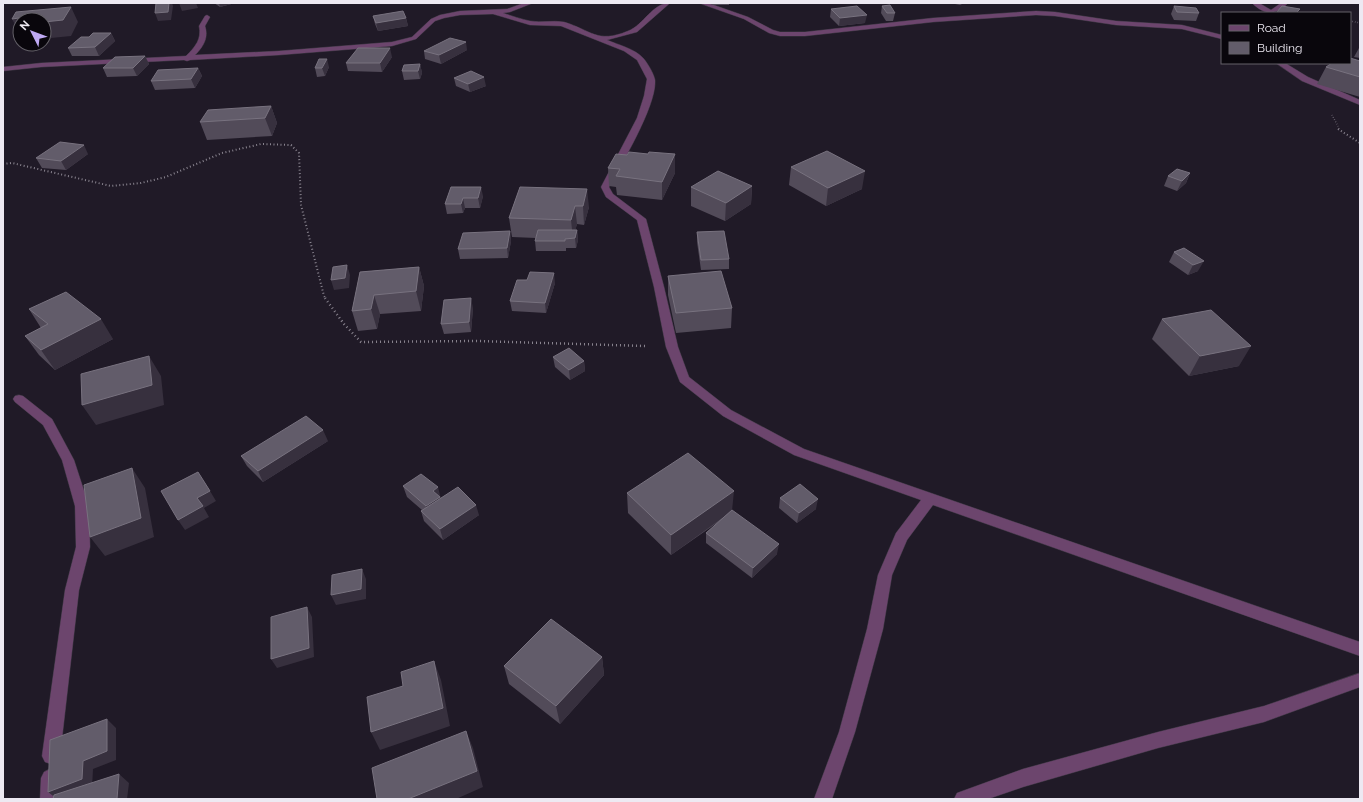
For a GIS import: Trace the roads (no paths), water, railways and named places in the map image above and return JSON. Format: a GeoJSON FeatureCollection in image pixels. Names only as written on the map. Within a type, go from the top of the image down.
{"type":"FeatureCollection","features":[{"type":"Feature","properties":{"kind":"street"},"geometry":{"type":"LineString","coordinates":[[3,69],[41,65],[279,54],[400,42],[414,38],[433,20],[442,16],[460,13],[496,13],[508,11],[530,3]]}},
{"type":"Feature","properties":{"kind":"street"},"geometry":{"type":"LineString","coordinates":[[600,40],[634,31],[643,25],[659,8],[667,3]]}},
{"type":"Feature","properties":{"kind":"street"},"geometry":{"type":"LineString","coordinates":[[702,3],[746,18],[771,32],[780,34],[805,34],[933,20],[1036,13],[1055,14],[1116,23],[1182,27],[1221,37]]}},
{"type":"Feature","properties":{"kind":"street"},"geometry":{"type":"LineString","coordinates":[[1255,3],[1268,12]]}},
{"type":"Feature","properties":{"kind":"street"},"geometry":{"type":"LineString","coordinates":[[1271,12],[1285,3]]}},
{"type":"Feature","properties":{"kind":"street"},"geometry":{"type":"LineString","coordinates":[[496,13],[530,23],[562,24],[626,50],[640,59],[651,79],[648,96],[640,118],[605,187],[609,195],[641,219],[659,286],[672,346],[684,379],[727,413],[799,452],[1360,649]]}},
{"type":"Feature","properties":{"kind":"street"},"geometry":{"type":"LineString","coordinates":[[187,59],[199,47],[204,33],[202,26],[207,17]]}},
{"type":"Feature","properties":{"kind":"street"},"geometry":{"type":"LineString","coordinates":[[1281,64],[1305,80],[1360,104]]}},
{"type":"Feature","properties":{"kind":"street"},"geometry":{"type":"LineString","coordinates":[[19,399],[48,422],[68,460],[82,506],[83,547],[70,604],[52,740],[49,799]]}},
{"type":"Feature","properties":{"kind":"street"},"geometry":{"type":"LineString","coordinates":[[823,799],[846,732],[875,629],[885,575],[901,537],[930,499]]}},
{"type":"Feature","properties":{"kind":"street"},"geometry":{"type":"LineString","coordinates":[[963,799],[1046,771],[1158,740],[1264,714],[1360,680]]}}]}
